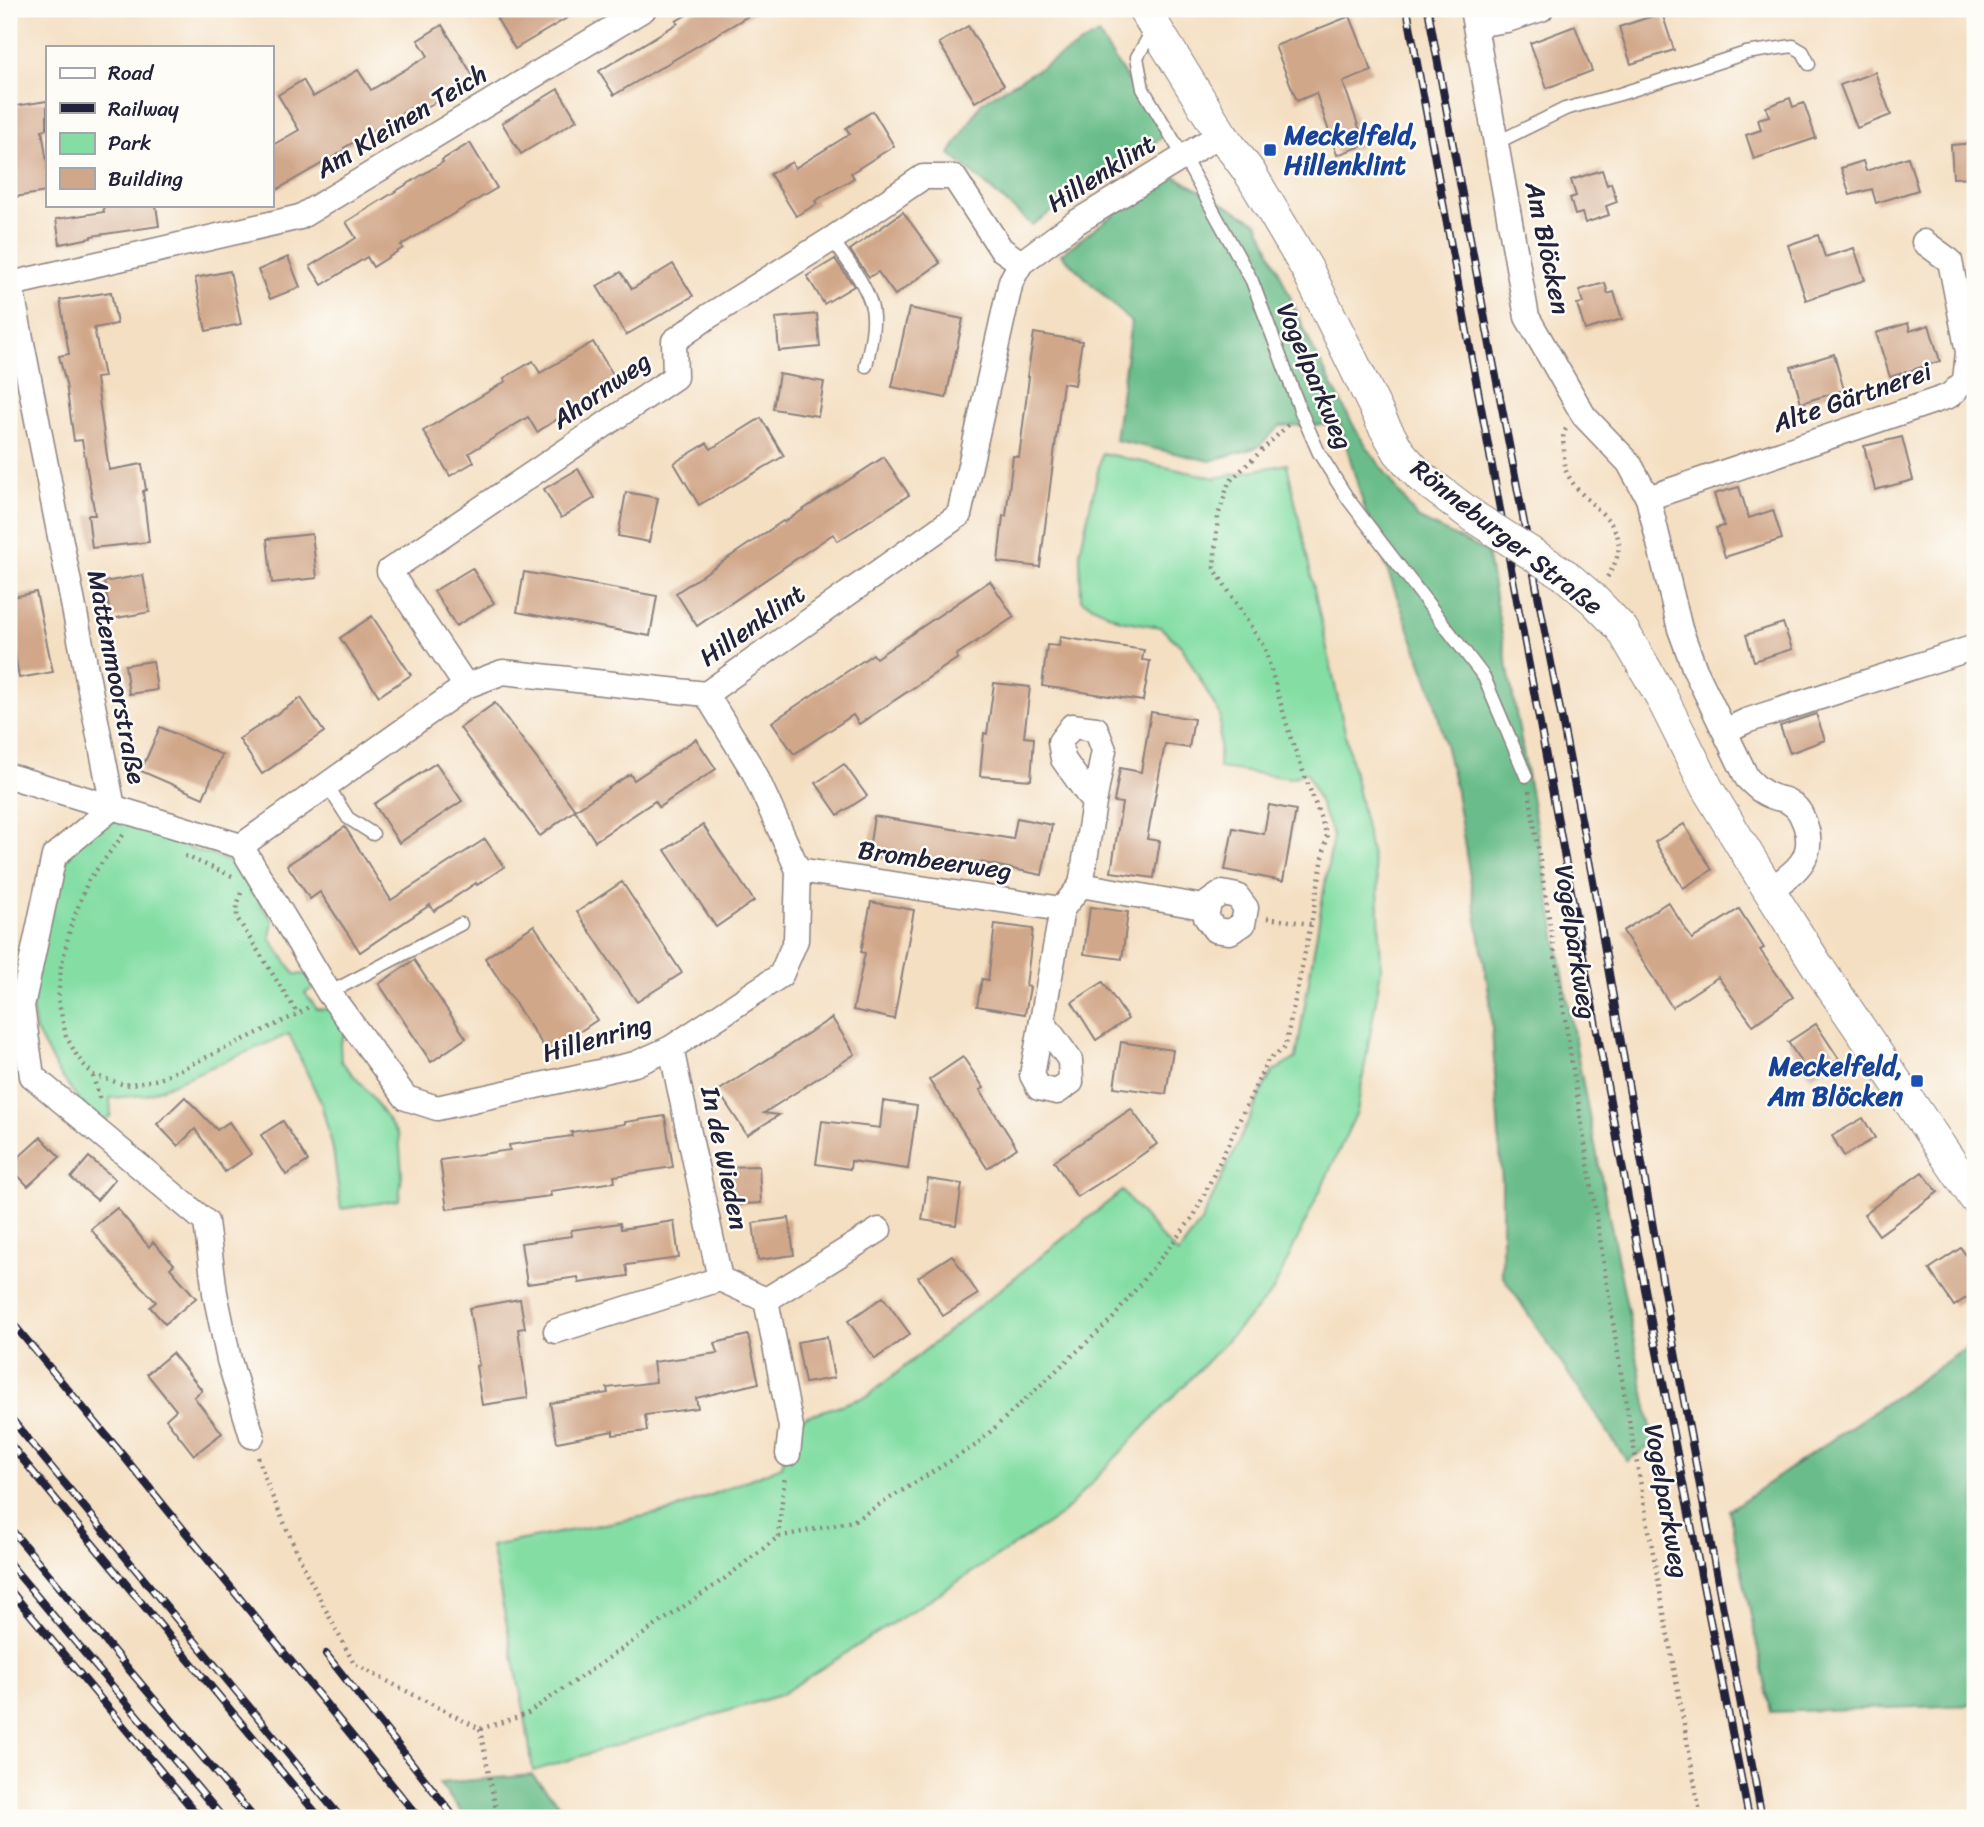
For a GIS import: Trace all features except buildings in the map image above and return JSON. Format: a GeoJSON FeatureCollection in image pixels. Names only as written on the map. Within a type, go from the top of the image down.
{"type":"FeatureCollection","features":[{"type":"Feature","properties":{"kind":"street","name":"Am Kleinen Teich"},"geometry":{"type":"LineString","coordinates":[[10,281],[300,217],[644,9]]}},
{"type":"Feature","properties":{"kind":"street","name":"Am Blöcken"},"geometry":{"type":"LineString","coordinates":[[1541,9],[1507,20],[1474,17],[1527,317],[1584,416],[1629,463],[1648,498],[1680,629],[1695,670],[1747,778],[1760,791],[1787,800],[1800,810],[1807,830],[1809,848],[1803,863],[1769,890]]}},
{"type":"Feature","properties":{"kind":"street","name":"Rönneburger Straße"},"geometry":{"type":"LineString","coordinates":[[1149,18],[1221,134],[1250,173],[1307,269],[1399,453],[1421,477],[1474,517],[1565,575],[1593,598],[1622,629],[1661,696],[1707,788],[1769,890],[1975,1198]]}},
{"type":"Feature","properties":{"kind":"street","name":"Hillenklint"},"geometry":{"type":"LineString","coordinates":[[240,846],[466,686],[503,672],[706,694],[959,515],[1011,281],[1021,263],[1075,223],[1221,134]]}},
{"type":"Feature","properties":{"kind":"street","name":"Ahornweg"},"geometry":{"type":"LineString","coordinates":[[466,686],[389,571],[675,377],[674,341],[923,177],[954,177],[1001,249],[1021,263]]}},
{"type":"Feature","properties":{"kind":"street","name":"Alte Gärtnerei"},"geometry":{"type":"LineString","coordinates":[[1648,498],[1949,396],[1965,381],[1968,352],[1950,261],[1924,242]]}},
{"type":"Feature","properties":{"kind":"street","name":"Mattenmoorstraße"},"geometry":{"type":"LineString","coordinates":[[10,281],[17,369],[113,807],[54,856],[22,1006],[32,1076],[206,1222],[229,1360],[252,1436]]}},
{"type":"Feature","properties":{"kind":"street"},"geometry":{"type":"LineString","coordinates":[[1725,731],[1746,721],[1975,647]]}},
{"type":"Feature","properties":{"kind":"street","name":"Hillenring"},"geometry":{"type":"LineString","coordinates":[[240,846],[329,993],[406,1098],[437,1108],[635,1064],[671,1048],[781,975],[796,940],[798,870],[754,772],[706,694]]}},
{"type":"Feature","properties":{"kind":"street"},"geometry":{"type":"LineString","coordinates":[[9,776],[240,846]]}},
{"type":"Feature","properties":{"kind":"street"},"geometry":{"type":"LineString","coordinates":[[1042,1020],[1062,909],[1082,885],[1094,803]]}},
{"type":"Feature","properties":{"kind":"street","name":"Brombeerweg"},"geometry":{"type":"LineString","coordinates":[[798,870],[1062,909]]}},
{"type":"Feature","properties":{"kind":"street"},"geometry":{"type":"LineString","coordinates":[[1082,885],[1208,908],[1206,917],[1215,930],[1230,933],[1243,924],[1245,914]]}},
{"type":"Feature","properties":{"kind":"street","name":"In de Wieden"},"geometry":{"type":"LineString","coordinates":[[671,1048],[720,1279]]}},
{"type":"Feature","properties":{"kind":"street"},"geometry":{"type":"LineString","coordinates":[[766,1300],[879,1230]]}},
{"type":"Feature","properties":{"kind":"street"},"geometry":{"type":"LineString","coordinates":[[556,1331],[720,1279],[766,1300]]}},
{"type":"Feature","properties":{"kind":"street"},"geometry":{"type":"LineString","coordinates":[[766,1300],[791,1427],[788,1454]]}},
{"type":"Feature","properties":{"kind":"lane","name":"Vogelparkweg"},"geometry":{"type":"LineString","coordinates":[[1149,18],[1138,57],[1143,89],[1252,281],[1319,453],[1348,499],[1484,677],[1527,776]]}},
{"type":"Feature","properties":{"kind":"lane"},"geometry":{"type":"LineString","coordinates":[[1496,143],[1566,109],[1746,53],[1793,46],[1803,52],[1809,64]]}},
{"type":"Feature","properties":{"kind":"lane"},"geometry":{"type":"LineString","coordinates":[[832,239],[866,290],[871,303],[873,316],[866,366]]}},
{"type":"Feature","properties":{"kind":"lane"},"geometry":{"type":"LineString","coordinates":[[327,785],[348,818],[373,834]]}},
{"type":"Feature","properties":{"kind":"lane"},"geometry":{"type":"LineString","coordinates":[[329,993],[461,924]]}},
{"type":"Feature","properties":{"kind":"path"},"geometry":{"type":"LineString","coordinates":[[252,1436],[269,1489],[307,1574],[354,1664],[480,1729],[525,1715],[724,1579],[778,1537],[853,1521],[975,1445],[1113,1318],[1194,1216],[1268,1060],[1285,1047],[1311,924],[1327,835],[1291,739],[1265,649],[1214,568],[1218,516],[1228,482],[1301,412]]}},
{"type":"Feature","properties":{"kind":"path"},"geometry":{"type":"LineString","coordinates":[[1584,416],[1570,424],[1563,433],[1565,467],[1580,490],[1601,511],[1620,541],[1613,569],[1593,598]]}},
{"type":"Feature","properties":{"kind":"path","name":"Vogelparkweg"},"geometry":{"type":"LineString","coordinates":[[1527,776],[1624,1392],[1701,1818]]}},
{"type":"Feature","properties":{"kind":"path"},"geometry":{"type":"LineString","coordinates":[[113,807],[126,831],[88,881],[71,925],[61,967],[58,999],[66,1036],[78,1058],[93,1075],[125,1085],[160,1079],[298,1014],[329,993]]}},
{"type":"Feature","properties":{"kind":"path"},"geometry":{"type":"LineString","coordinates":[[174,851],[233,877]]}},
{"type":"Feature","properties":{"kind":"path"},"geometry":{"type":"LineString","coordinates":[[245,882],[237,906],[237,918],[298,1014]]}},
{"type":"Feature","properties":{"kind":"path"},"geometry":{"type":"LineString","coordinates":[[1245,914],[1311,924]]}},
{"type":"Feature","properties":{"kind":"path"},"geometry":{"type":"LineString","coordinates":[[778,1537],[788,1454]]}},
{"type":"Feature","properties":{"kind":"path"},"geometry":{"type":"LineString","coordinates":[[480,1729],[495,1805],[505,1818]]}},
{"type":"Feature","properties":{"kind":"green space"},"geometry":{"type":"Polygon","coordinates":[[[1098,34],[1164,136],[1032,225],[950,154],[982,102],[1098,34]]]}},
{"type":"Feature","properties":{"kind":"green space"},"geometry":{"type":"Polygon","coordinates":[[[1169,173],[1258,223],[1311,345],[1358,434],[1417,518],[1487,552],[1581,1074],[1654,1443],[1627,1461],[1502,1275],[1502,1182],[1490,999],[1455,786],[1433,694],[1365,510],[1340,424],[1280,426],[1258,447],[1210,461],[1115,440],[1131,322],[1061,254],[1169,173]]]}},
{"type":"Feature","properties":{"kind":"green space"},"geometry":{"type":"Polygon","coordinates":[[[1102,453],[1215,478],[1287,464],[1378,884],[1381,970],[1357,1112],[1272,1293],[1060,1516],[780,1695],[533,1771],[525,1715],[491,1546],[671,1511],[782,1466],[791,1427],[807,1416],[868,1396],[1122,1191],[1178,1254],[1202,1220],[1265,1085],[1273,1072],[1296,1058],[1333,836],[1307,772],[1291,778],[1219,768],[1220,715],[1182,647],[1160,627],[1120,620],[1081,600],[1080,552],[1102,453]]]}},
{"type":"Feature","properties":{"kind":"green space"},"geometry":{"type":"Polygon","coordinates":[[[127,819],[233,865],[273,921],[270,938],[295,974],[311,975],[317,986],[305,993],[317,1009],[337,1010],[347,1030],[340,1044],[341,1061],[369,1093],[399,1136],[402,1174],[399,1200],[341,1209],[333,1149],[321,1103],[289,1034],[146,1095],[110,1098],[111,1115],[103,1123],[81,1103],[57,1070],[36,1031],[31,1000],[33,970],[66,861],[89,824],[127,819]]]}},
{"type":"Feature","properties":{"kind":"green space"},"geometry":{"type":"Polygon","coordinates":[[[1975,1342],[1975,1705],[1771,1712],[1729,1510],[1975,1342]]]}},
{"type":"Feature","properties":{"kind":"green space"},"geometry":{"type":"Polygon","coordinates":[[[532,1775],[572,1818],[466,1818],[439,1783],[532,1775]]]}},
{"type":"Feature","properties":{"kind":"railway"},"geometry":{"type":"LineString","coordinates":[[1407,9],[1653,1332],[1749,1818]]}},
{"type":"Feature","properties":{"kind":"railway"},"geometry":{"type":"LineString","coordinates":[[1428,9],[1593,881],[1671,1331],[1762,1818]]}},
{"type":"Feature","properties":{"kind":"railway"},"geometry":{"type":"LineString","coordinates":[[9,1319],[419,1818]]}},
{"type":"Feature","properties":{"kind":"railway"},"geometry":{"type":"LineString","coordinates":[[9,1416],[341,1818]]}},
{"type":"Feature","properties":{"kind":"railway"},"geometry":{"type":"LineString","coordinates":[[9,1443],[320,1818]]}},
{"type":"Feature","properties":{"kind":"railway"},"geometry":{"type":"LineString","coordinates":[[9,1527],[254,1818]]}},
{"type":"Feature","properties":{"kind":"railway"},"geometry":{"type":"LineString","coordinates":[[9,1563],[223,1818]]}},
{"type":"Feature","properties":{"kind":"railway"},"geometry":{"type":"LineString","coordinates":[[9,1589],[200,1818]]}},
{"type":"Feature","properties":{"kind":"railway"},"geometry":{"type":"LineString","coordinates":[[326,1654],[455,1818]]}},
{"type":"Feature","properties":{"kind":"place","name":"Meckelfeld, Hillenklint"},"geometry":{"type":"Point","coordinates":[1270,150]}},
{"type":"Feature","properties":{"kind":"place","name":"Meckelfeld, Am Blöcken"},"geometry":{"type":"Point","coordinates":[1917,1081]}}]}
